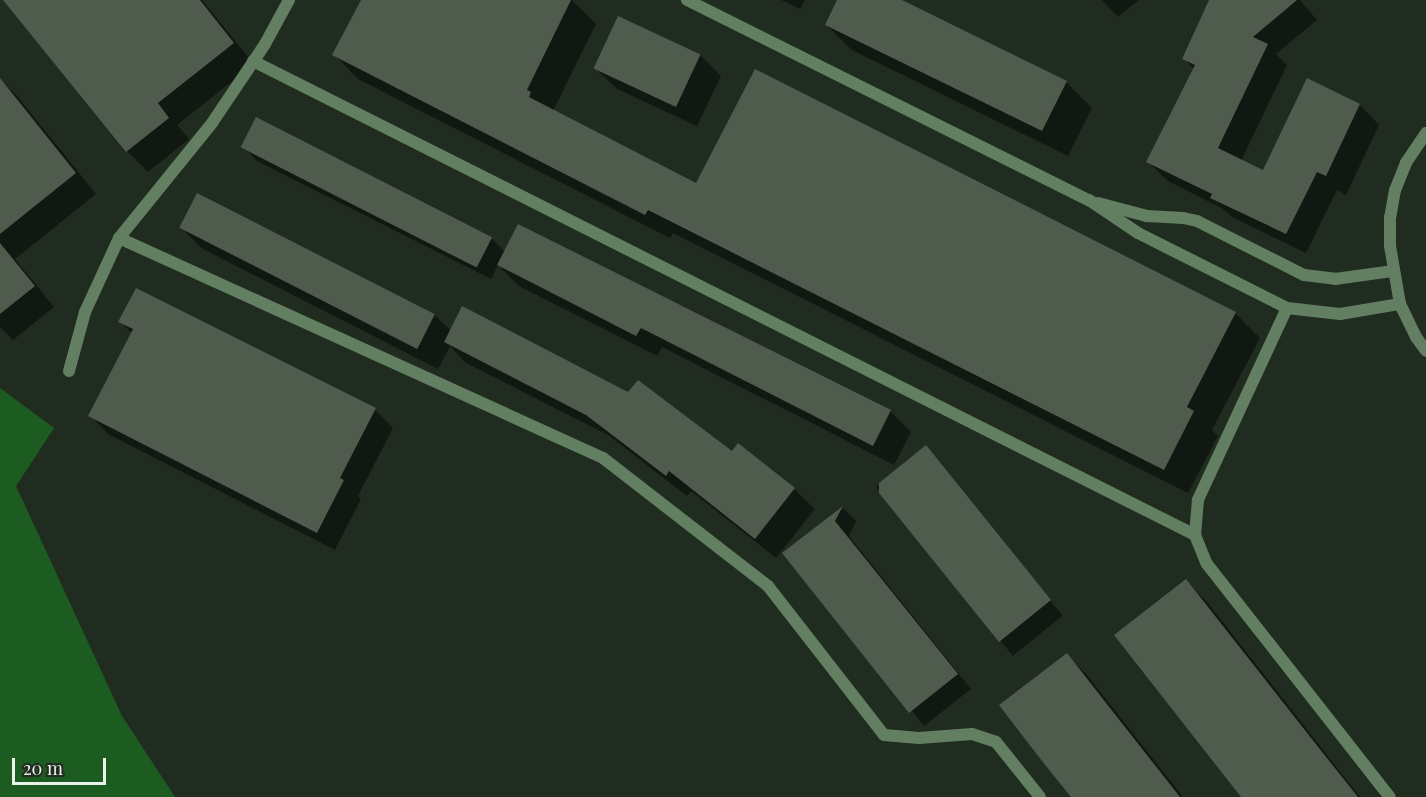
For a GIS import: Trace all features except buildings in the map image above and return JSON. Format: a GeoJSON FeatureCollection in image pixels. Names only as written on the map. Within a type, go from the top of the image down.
{"type":"FeatureCollection","features":[{"type":"Feature","properties":{"kind":"street"},"geometry":{"type":"LineString","coordinates":[[69,371],[85,312],[119,238],[212,123],[253,61],[288,0]]}},
{"type":"Feature","properties":{"kind":"street"},"geometry":{"type":"LineString","coordinates":[[687,0],[1089,200],[1138,233],[1287,308],[1340,314],[1400,304]]}},
{"type":"Feature","properties":{"kind":"street"},"geometry":{"type":"LineString","coordinates":[[253,61],[1195,535]]}},
{"type":"Feature","properties":{"kind":"street"},"geometry":{"type":"LineString","coordinates":[[1426,132],[1406,163],[1395,190],[1390,217],[1393,271],[1400,304],[1416,338],[1426,351]]}},
{"type":"Feature","properties":{"kind":"street"},"geometry":{"type":"LineString","coordinates":[[1089,200],[1147,216],[1197,221],[1304,275],[1335,279],[1393,271]]}},
{"type":"Feature","properties":{"kind":"street"},"geometry":{"type":"LineString","coordinates":[[119,238],[603,458],[768,585],[884,735],[918,738],[972,734],[996,742],[1040,797]]}},
{"type":"Feature","properties":{"kind":"street"},"geometry":{"type":"LineString","coordinates":[[1287,308],[1198,500],[1195,535],[1207,564],[1390,797]]}},
{"type":"Feature","properties":{"kind":"green space"},"geometry":{"type":"Polygon","coordinates":[[[0,388],[54,428],[16,486],[122,716],[175,797],[0,797],[0,388]]]}}]}
